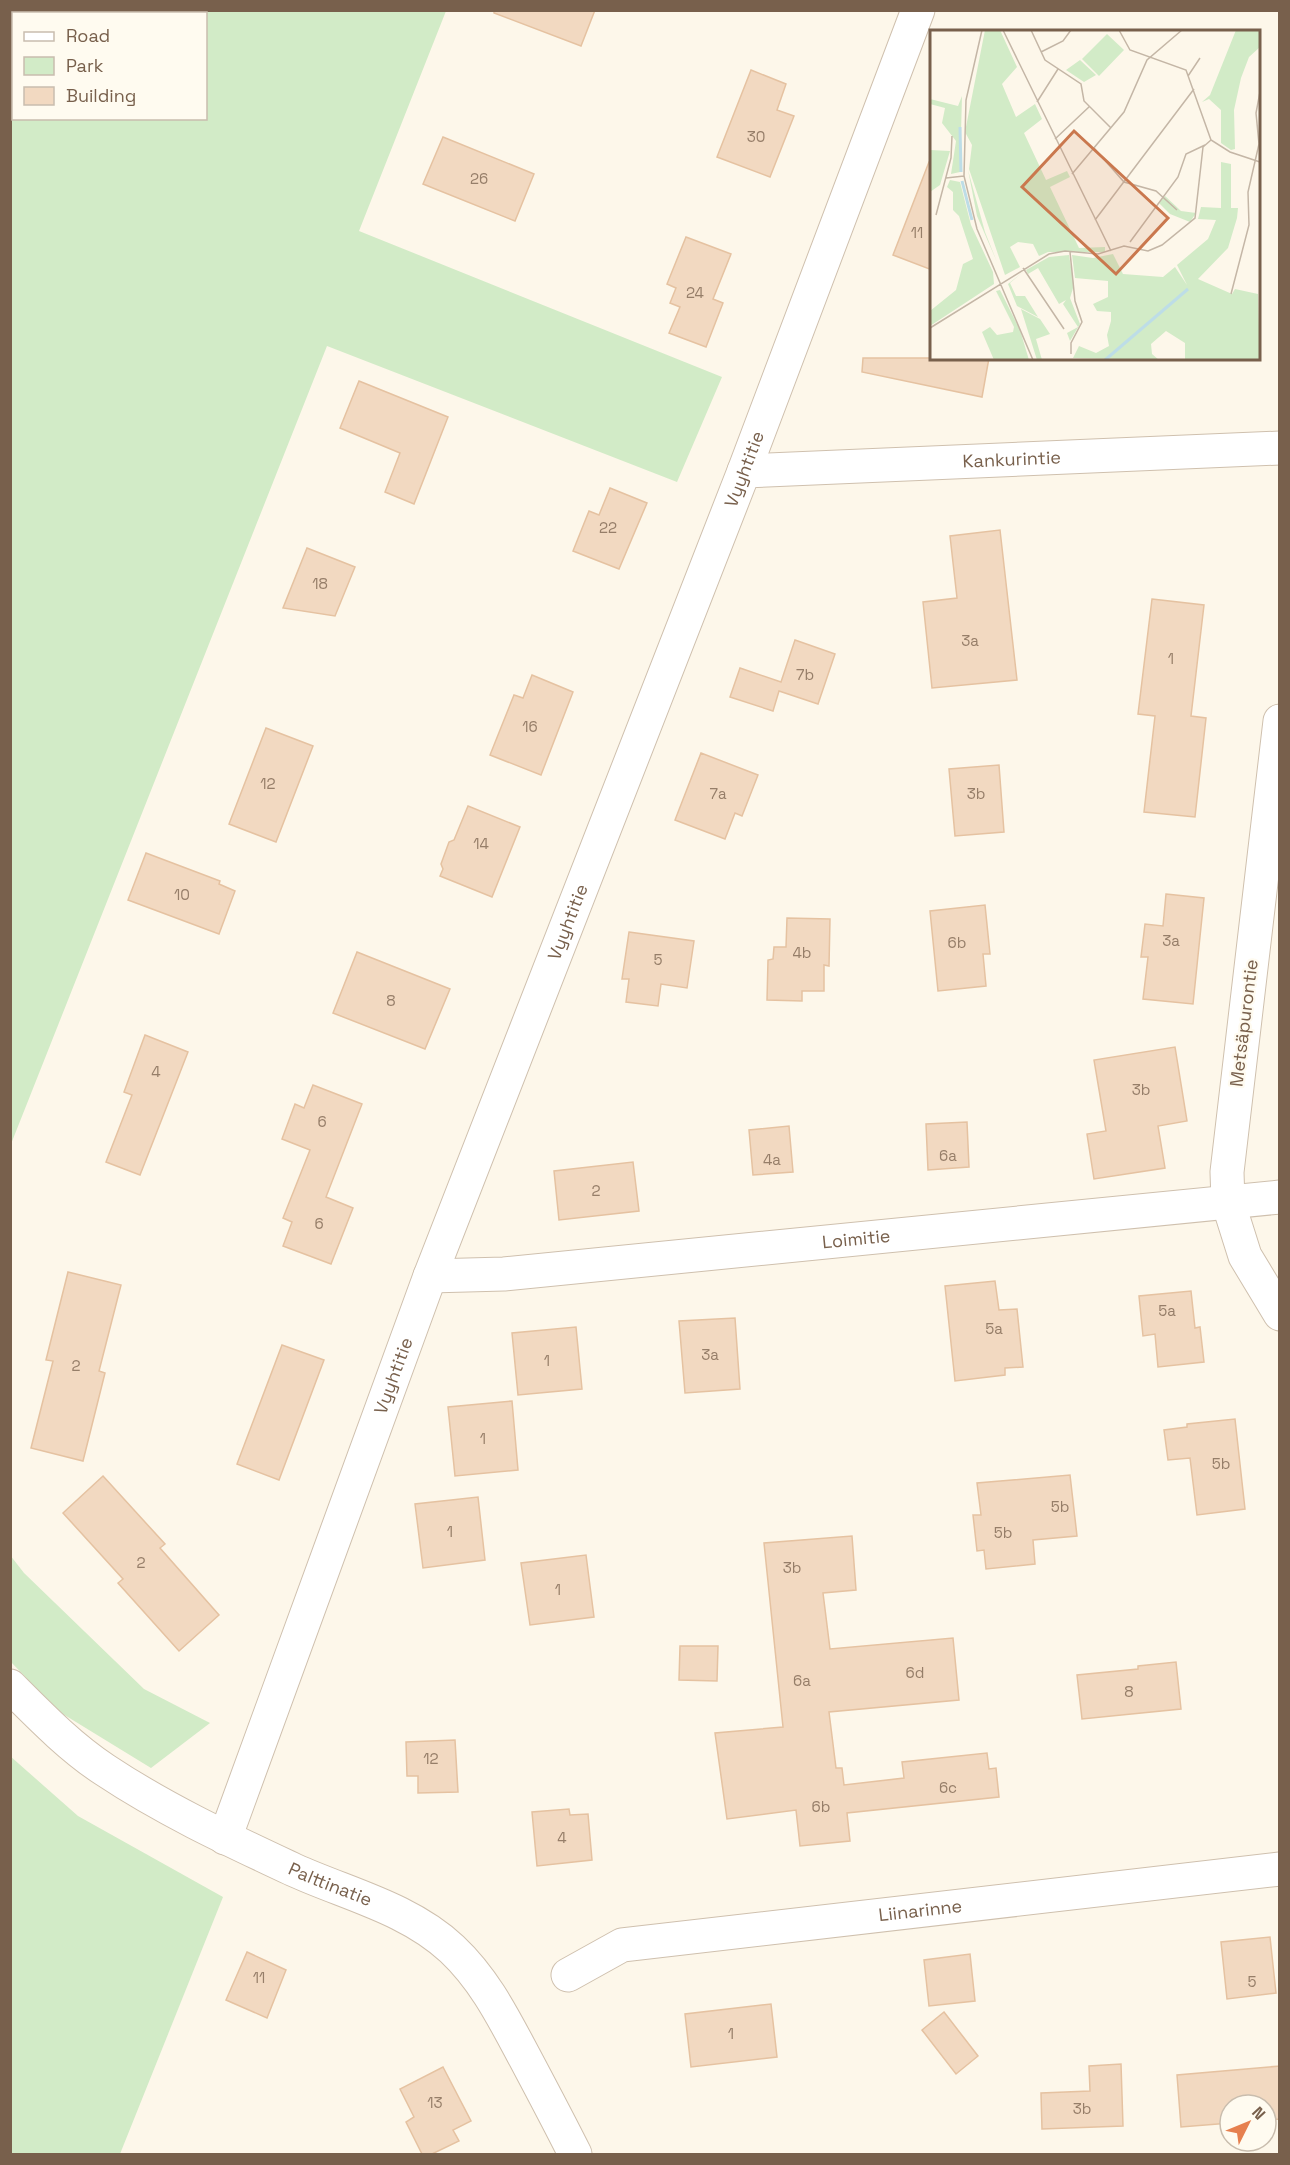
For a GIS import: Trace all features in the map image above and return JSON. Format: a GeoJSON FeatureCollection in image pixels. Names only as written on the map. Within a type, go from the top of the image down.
{"type":"FeatureCollection","features":[{"type":"Feature","properties":{"kind":"street","name":"Vyyhtitie"},"geometry":{"type":"LineString","coordinates":[[225,1838],[430,1276],[744,471],[918,10]]}},
{"type":"Feature","properties":{"kind":"street","name":"Kankurintie"},"geometry":{"type":"LineString","coordinates":[[744,471],[1280,448]]}},
{"type":"Feature","properties":{"kind":"street","name":"Metsäpurontie"},"geometry":{"type":"LineString","coordinates":[[1280,721],[1227,1172],[1228,1202],[1245,1256],[1280,1314]]}},
{"type":"Feature","properties":{"kind":"street","name":"Loimitie"},"geometry":{"type":"LineString","coordinates":[[430,1276],[516,1273],[1280,1197]]}},
{"type":"Feature","properties":{"kind":"street","name":"Palttinatie"},"geometry":{"type":"LineString","coordinates":[[10,1686],[46,1722],[104,1769],[160,1804],[225,1838],[389,1909],[421,1925],[452,1948],[483,1983],[575,2154]]}},
{"type":"Feature","properties":{"kind":"street","name":"Liinarinne"},"geometry":{"type":"LineString","coordinates":[[568,1975],[622,1945],[1280,1869]]}},
{"type":"Feature","properties":{"kind":"green space"},"geometry":{"type":"Polygon","coordinates":[[[11,10],[446,11],[359,231],[722,377],[677,482],[327,346],[11,1144],[11,10]]]}},
{"type":"Feature","properties":{"kind":"green space"},"geometry":{"type":"Polygon","coordinates":[[[10,1555],[24,1573],[144,1689],[210,1723],[151,1768],[58,1711],[11,1662],[10,1555]]]}},
{"type":"Feature","properties":{"kind":"green space"},"geometry":{"type":"Polygon","coordinates":[[[10,1756],[78,1816],[223,1897],[120,2154],[11,2154],[10,1756]]]}},
{"type":"Feature","properties":{"kind":"building"},"geometry":{"type":"Polygon","coordinates":[[[494,10],[595,10],[581,46],[494,13],[494,10]]]}},
{"type":"Feature","properties":{"kind":"building"},"geometry":{"type":"Polygon","coordinates":[[[751,70],[786,84],[777,110],[794,116],[770,177],[717,157],[751,70]]]}},
{"type":"Feature","properties":{"kind":"building"},"geometry":{"type":"Polygon","coordinates":[[[443,137],[534,174],[515,221],[423,184],[443,137]]]}},
{"type":"Feature","properties":{"kind":"building"},"geometry":{"type":"Polygon","coordinates":[[[929,162],[930,162],[930,269],[893,255],[929,162]]]}},
{"type":"Feature","properties":{"kind":"building"},"geometry":{"type":"Polygon","coordinates":[[[686,237],[731,254],[713,299],[723,303],[706,347],[669,333],[680,307],[670,303],[676,288],[667,284],[686,237]]]}},
{"type":"Feature","properties":{"kind":"building"},"geometry":{"type":"Polygon","coordinates":[[[863,358],[989,360],[982,397],[862,372],[863,358]]]}},
{"type":"Feature","properties":{"kind":"building"},"geometry":{"type":"Polygon","coordinates":[[[359,381],[448,417],[414,504],[385,492],[400,453],[340,428],[359,381]]]}},
{"type":"Feature","properties":{"kind":"building"},"geometry":{"type":"Polygon","coordinates":[[[610,488],[647,503],[619,569],[573,551],[589,511],[599,515],[610,488]]]}},
{"type":"Feature","properties":{"kind":"building"},"geometry":{"type":"Polygon","coordinates":[[[1000,530],[1017,680],[932,688],[923,602],[957,598],[950,536],[1000,530]]]}},
{"type":"Feature","properties":{"kind":"building"},"geometry":{"type":"Polygon","coordinates":[[[307,548],[355,567],[335,616],[283,608],[307,548]]]}},
{"type":"Feature","properties":{"kind":"building"},"geometry":{"type":"Polygon","coordinates":[[[1152,599],[1204,605],[1191,716],[1206,718],[1195,817],[1144,812],[1155,716],[1138,714],[1152,599]]]}},
{"type":"Feature","properties":{"kind":"building"},"geometry":{"type":"Polygon","coordinates":[[[795,640],[835,654],[818,704],[779,691],[773,711],[730,697],[740,668],[781,682],[795,640]]]}},
{"type":"Feature","properties":{"kind":"building"},"geometry":{"type":"Polygon","coordinates":[[[532,675],[573,692],[541,775],[490,755],[514,695],[523,698],[532,675]]]}},
{"type":"Feature","properties":{"kind":"building"},"geometry":{"type":"Polygon","coordinates":[[[266,728],[313,746],[276,842],[229,824],[266,728]]]}},
{"type":"Feature","properties":{"kind":"building"},"geometry":{"type":"Polygon","coordinates":[[[701,753],[758,775],[742,816],[735,813],[725,839],[675,820],[701,753]]]}},
{"type":"Feature","properties":{"kind":"building"},"geometry":{"type":"Polygon","coordinates":[[[999,765],[1004,832],[955,836],[949,769],[999,765]]]}},
{"type":"Feature","properties":{"kind":"building"},"geometry":{"type":"Polygon","coordinates":[[[468,806],[520,827],[492,897],[440,876],[443,869],[441,864],[449,842],[454,840],[468,806]]]}},
{"type":"Feature","properties":{"kind":"building"},"geometry":{"type":"Polygon","coordinates":[[[146,853],[220,881],[219,884],[235,891],[219,934],[128,900],[146,853]]]}},
{"type":"Feature","properties":{"kind":"building"},"geometry":{"type":"Polygon","coordinates":[[[1166,894],[1204,898],[1193,1004],[1143,999],[1148,957],[1141,957],[1145,924],[1163,926],[1166,894]]]}},
{"type":"Feature","properties":{"kind":"building"},"geometry":{"type":"Polygon","coordinates":[[[985,905],[990,954],[983,954],[986,986],[938,991],[930,911],[985,905]]]}},
{"type":"Feature","properties":{"kind":"building"},"geometry":{"type":"Polygon","coordinates":[[[787,918],[830,919],[829,966],[824,965],[824,991],[802,991],[802,1001],[767,1000],[768,960],[773,959],[774,947],[786,947],[787,918]]]}},
{"type":"Feature","properties":{"kind":"building"},"geometry":{"type":"Polygon","coordinates":[[[629,932],[694,941],[687,988],[661,984],[658,1006],[626,1002],[629,979],[622,979],[629,932]]]}},
{"type":"Feature","properties":{"kind":"building"},"geometry":{"type":"Polygon","coordinates":[[[357,952],[450,989],[425,1049],[333,1013],[357,952]]]}},
{"type":"Feature","properties":{"kind":"building"},"geometry":{"type":"Polygon","coordinates":[[[145,1035],[188,1052],[140,1175],[106,1162],[132,1095],[124,1092],[145,1035]]]}},
{"type":"Feature","properties":{"kind":"building"},"geometry":{"type":"Polygon","coordinates":[[[1175,1047],[1187,1121],[1158,1126],[1165,1168],[1094,1179],[1087,1134],[1106,1131],[1094,1060],[1175,1047]]]}},
{"type":"Feature","properties":{"kind":"building"},"geometry":{"type":"Polygon","coordinates":[[[313,1085],[362,1104],[326,1197],[353,1208],[331,1264],[283,1246],[292,1222],[283,1218],[310,1150],[282,1139],[295,1104],[304,1108],[313,1085]]]}},
{"type":"Feature","properties":{"kind":"building"},"geometry":{"type":"Polygon","coordinates":[[[967,1122],[969,1167],[928,1170],[926,1124],[967,1122]]]}},
{"type":"Feature","properties":{"kind":"building"},"geometry":{"type":"Polygon","coordinates":[[[789,1126],[793,1172],[753,1175],[749,1130],[789,1126]]]}},
{"type":"Feature","properties":{"kind":"building"},"geometry":{"type":"Polygon","coordinates":[[[633,1162],[639,1211],[559,1220],[554,1171],[633,1162]]]}},
{"type":"Feature","properties":{"kind":"building"},"geometry":{"type":"Polygon","coordinates":[[[68,1272],[121,1285],[99,1371],[105,1373],[83,1461],[31,1448],[53,1361],[46,1360],[68,1272]]]}},
{"type":"Feature","properties":{"kind":"building"},"geometry":{"type":"Polygon","coordinates":[[[995,1281],[999,1310],[1017,1309],[1023,1367],[1005,1368],[1005,1375],[955,1381],[945,1286],[995,1281]]]}},
{"type":"Feature","properties":{"kind":"building"},"geometry":{"type":"Polygon","coordinates":[[[1191,1291],[1195,1328],[1200,1327],[1204,1362],[1158,1367],[1155,1334],[1143,1336],[1139,1296],[1191,1291]]]}},
{"type":"Feature","properties":{"kind":"building"},"geometry":{"type":"Polygon","coordinates":[[[735,1318],[740,1389],[685,1393],[679,1321],[735,1318]]]}},
{"type":"Feature","properties":{"kind":"building"},"geometry":{"type":"Polygon","coordinates":[[[576,1327],[582,1389],[518,1395],[512,1333],[576,1327]]]}},
{"type":"Feature","properties":{"kind":"building"},"geometry":{"type":"Polygon","coordinates":[[[282,1345],[324,1360],[279,1480],[237,1464],[282,1345]]]}},
{"type":"Feature","properties":{"kind":"building"},"geometry":{"type":"Polygon","coordinates":[[[512,1401],[518,1470],[455,1476],[448,1407],[512,1401]]]}},
{"type":"Feature","properties":{"kind":"building"},"geometry":{"type":"Polygon","coordinates":[[[1235,1419],[1245,1509],[1197,1515],[1190,1458],[1168,1460],[1164,1430],[1187,1427],[1187,1424],[1235,1419]]]}},
{"type":"Feature","properties":{"kind":"building"},"geometry":{"type":"Polygon","coordinates":[[[1070,1475],[1077,1536],[1033,1540],[1035,1564],[986,1569],[984,1550],[977,1551],[973,1515],[981,1515],[977,1483],[1070,1475]]]}},
{"type":"Feature","properties":{"kind":"building"},"geometry":{"type":"Polygon","coordinates":[[[103,1476],[165,1544],[160,1548],[219,1615],[179,1651],[118,1583],[123,1579],[63,1513],[103,1476]]]}},
{"type":"Feature","properties":{"kind":"building"},"geometry":{"type":"Polygon","coordinates":[[[478,1497],[485,1560],[423,1568],[415,1504],[478,1497]]]}},
{"type":"Feature","properties":{"kind":"building"},"geometry":{"type":"Polygon","coordinates":[[[852,1536],[856,1590],[823,1593],[830,1649],[953,1638],[959,1700],[829,1712],[836,1768],[842,1768],[844,1785],[904,1778],[902,1762],[987,1753],[989,1769],[996,1768],[999,1797],[847,1813],[850,1841],[800,1846],[796,1810],[727,1819],[715,1733],[783,1727],[764,1543],[852,1536]]]}},
{"type":"Feature","properties":{"kind":"building"},"geometry":{"type":"Polygon","coordinates":[[[586,1555],[594,1617],[530,1625],[521,1563],[586,1555]]]}},
{"type":"Feature","properties":{"kind":"building"},"geometry":{"type":"Polygon","coordinates":[[[680,1646],[718,1646],[717,1681],[679,1680],[680,1646]]]}},
{"type":"Feature","properties":{"kind":"building"},"geometry":{"type":"Polygon","coordinates":[[[1176,1662],[1181,1709],[1082,1719],[1077,1675],[1138,1669],[1138,1666],[1176,1662]]]}},
{"type":"Feature","properties":{"kind":"building"},"geometry":{"type":"Polygon","coordinates":[[[455,1740],[458,1792],[418,1793],[418,1776],[407,1776],[406,1742],[455,1740]]]}},
{"type":"Feature","properties":{"kind":"building"},"geometry":{"type":"Polygon","coordinates":[[[569,1809],[570,1815],[588,1814],[592,1860],[537,1866],[532,1812],[569,1809]]]}},
{"type":"Feature","properties":{"kind":"building"},"geometry":{"type":"Polygon","coordinates":[[[1270,1937],[1276,1993],[1227,1999],[1221,1942],[1270,1937]]]}},
{"type":"Feature","properties":{"kind":"building"},"geometry":{"type":"Polygon","coordinates":[[[247,1952],[286,1970],[267,2018],[226,2000],[247,1952]]]}},
{"type":"Feature","properties":{"kind":"building"},"geometry":{"type":"Polygon","coordinates":[[[970,1954],[975,2001],[929,2006],[924,1960],[970,1954]]]}},
{"type":"Feature","properties":{"kind":"building"},"geometry":{"type":"Polygon","coordinates":[[[771,2004],[777,2057],[691,2067],[685,2014],[771,2004]]]}},
{"type":"Feature","properties":{"kind":"building"},"geometry":{"type":"Polygon","coordinates":[[[944,2012],[978,2056],[956,2074],[922,2030],[944,2012]]]}},
{"type":"Feature","properties":{"kind":"building"},"geometry":{"type":"Polygon","coordinates":[[[1121,2064],[1123,2126],[1042,2129],[1041,2093],[1090,2091],[1089,2066],[1121,2064]]]}},
{"type":"Feature","properties":{"kind":"building"},"geometry":{"type":"Polygon","coordinates":[[[1280,2066],[1280,2119],[1278,2119],[1278,2093],[1218,2093],[1218,2124],[1181,2127],[1177,2075],[1280,2066]]]}},
{"type":"Feature","properties":{"kind":"building"},"geometry":{"type":"Polygon","coordinates":[[[443,2067],[471,2121],[453,2130],[459,2141],[432,2154],[422,2154],[406,2122],[414,2117],[400,2089],[443,2067]]]}}]}
